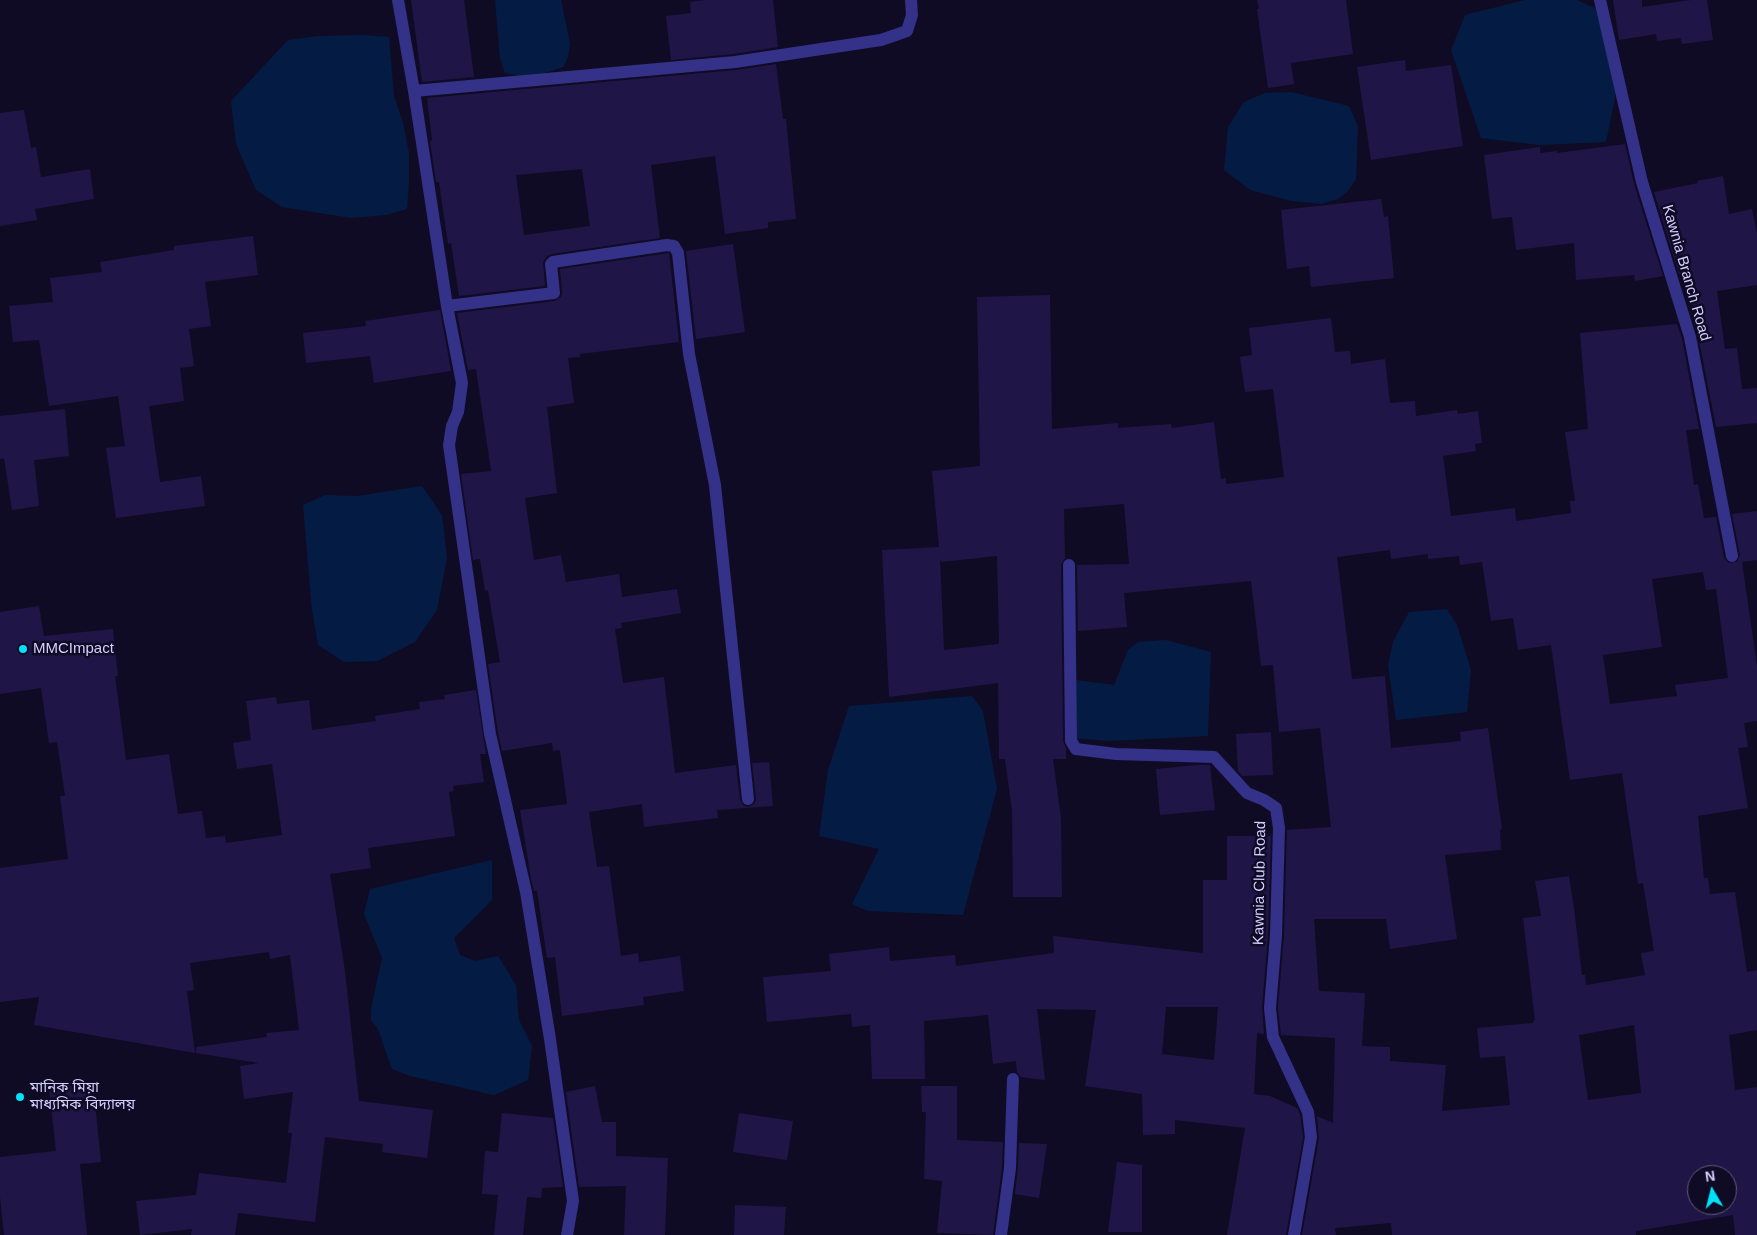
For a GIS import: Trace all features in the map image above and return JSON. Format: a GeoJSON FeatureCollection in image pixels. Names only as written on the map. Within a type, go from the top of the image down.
{"type":"FeatureCollection","features":[{"type":"Feature","properties":{"kind":"street"},"geometry":{"type":"LineString","coordinates":[[398,0],[447,306],[462,383],[458,412],[452,426],[448,445],[490,734],[526,892],[550,1039],[573,1201],[567,1235]]}},
{"type":"Feature","properties":{"kind":"street"},"geometry":{"type":"LineString","coordinates":[[414,91],[735,62],[881,40],[907,30],[912,15],[911,0]]}},
{"type":"Feature","properties":{"kind":"street","name":"Kawnia Branch Road"},"geometry":{"type":"LineString","coordinates":[[1600,0],[1642,182],[1690,337],[1732,556]]}},
{"type":"Feature","properties":{"kind":"street"},"geometry":{"type":"LineString","coordinates":[[447,306],[554,293],[551,264],[553,262],[667,245],[674,246],[678,253],[689,354],[715,485],[748,799]]}},
{"type":"Feature","properties":{"kind":"street","name":"Kawnia Club Road"},"geometry":{"type":"LineString","coordinates":[[1069,564],[1070,741],[1076,749],[1116,754],[1214,757],[1247,794],[1264,800],[1276,808],[1279,828],[1276,935],[1270,1008],[1273,1037],[1308,1112],[1311,1137],[1294,1235]]}},
{"type":"Feature","properties":{"kind":"street"},"geometry":{"type":"LineString","coordinates":[[1001,1235],[1010,1168],[1013,1079]]}},
{"type":"Feature","properties":{"kind":"water"},"geometry":{"type":"Polygon","coordinates":[[[495,0],[561,0],[570,43],[568,57],[563,67],[545,73],[521,76],[505,73],[500,59],[495,0]]]}},
{"type":"Feature","properties":{"kind":"water"},"geometry":{"type":"Polygon","coordinates":[[[1525,0],[1577,0],[1595,8],[1618,83],[1606,142],[1539,145],[1481,138],[1451,50],[1465,15],[1525,0]]]}},
{"type":"Feature","properties":{"kind":"water"},"geometry":{"type":"Polygon","coordinates":[[[364,35],[389,37],[394,96],[403,123],[409,153],[407,209],[386,215],[351,218],[282,207],[256,190],[236,144],[231,101],[288,40],[318,36],[364,35]]]}},
{"type":"Feature","properties":{"kind":"water"},"geometry":{"type":"Polygon","coordinates":[[[1291,92],[1349,106],[1358,126],[1356,179],[1348,191],[1338,199],[1321,204],[1292,201],[1250,190],[1224,170],[1228,127],[1244,102],[1265,93],[1291,92]]]}},
{"type":"Feature","properties":{"kind":"water"},"geometry":{"type":"Polygon","coordinates":[[[422,486],[442,515],[447,558],[437,610],[415,642],[377,661],[344,662],[318,645],[312,610],[303,505],[325,495],[357,496],[422,486]]]}},
{"type":"Feature","properties":{"kind":"water"},"geometry":{"type":"Polygon","coordinates":[[[1447,609],[1457,625],[1471,670],[1467,712],[1396,720],[1388,665],[1393,642],[1409,612],[1447,609]]]}},
{"type":"Feature","properties":{"kind":"water"},"geometry":{"type":"Polygon","coordinates":[[[1166,640],[1211,652],[1208,736],[1108,741],[1073,738],[1076,680],[1114,685],[1128,650],[1138,642],[1166,640]]]}},
{"type":"Feature","properties":{"kind":"water"},"geometry":{"type":"Polygon","coordinates":[[[972,696],[983,711],[997,789],[963,915],[868,911],[852,904],[879,849],[819,836],[828,770],[849,706],[972,696]]]}},
{"type":"Feature","properties":{"kind":"water"},"geometry":{"type":"Polygon","coordinates":[[[492,860],[492,900],[454,938],[460,955],[475,961],[498,956],[516,985],[519,1020],[532,1046],[528,1080],[494,1095],[410,1076],[392,1069],[378,1029],[371,1020],[371,1009],[382,958],[364,914],[370,889],[492,860]]]}},
{"type":"Feature","properties":{"kind":"building"},"geometry":{"type":"Polygon","coordinates":[[[411,0],[464,0],[474,77],[422,82],[411,0]]]}},
{"type":"Feature","properties":{"kind":"building"},"geometry":{"type":"Polygon","coordinates":[[[706,0],[773,0],[778,47],[734,54],[671,60],[666,16],[691,13],[690,2],[706,0]]]}},
{"type":"Feature","properties":{"kind":"building"},"geometry":{"type":"Polygon","coordinates":[[[1257,0],[1346,0],[1353,54],[1291,63],[1294,84],[1268,88],[1257,0]]]}},
{"type":"Feature","properties":{"kind":"building"},"geometry":{"type":"Polygon","coordinates":[[[1613,0],[1642,0],[1642,7],[1691,0],[1707,0],[1713,40],[1682,44],[1681,38],[1657,41],[1656,34],[1619,40],[1613,0]]]}},
{"type":"Feature","properties":{"kind":"building"},"geometry":{"type":"Polygon","coordinates":[[[1405,60],[1406,71],[1451,65],[1463,146],[1371,160],[1357,67],[1405,60]]]}},
{"type":"Feature","properties":{"kind":"building"},"geometry":{"type":"Polygon","coordinates":[[[776,64],[783,119],[786,119],[796,219],[768,222],[768,228],[725,234],[715,156],[651,165],[660,238],[552,254],[547,256],[543,262],[545,286],[459,296],[451,243],[448,244],[439,182],[436,182],[430,141],[432,140],[427,98],[736,70],[776,64]],[[582,169],[516,175],[524,235],[590,226],[582,169]]]}},
{"type":"Feature","properties":{"kind":"building"},"geometry":{"type":"Polygon","coordinates":[[[24,110],[31,148],[36,147],[41,177],[90,169],[94,199],[35,209],[37,220],[0,226],[0,113],[24,110]]]}},
{"type":"Feature","properties":{"kind":"building"},"geometry":{"type":"Polygon","coordinates":[[[1625,144],[1634,184],[1663,276],[1635,281],[1634,275],[1576,280],[1574,243],[1516,250],[1512,217],[1492,219],[1484,155],[1540,147],[1540,153],[1557,151],[1557,153],[1625,144]]]}},
{"type":"Feature","properties":{"kind":"building"},"geometry":{"type":"Polygon","coordinates":[[[1723,176],[1729,214],[1752,209],[1757,233],[1757,285],[1717,291],[1725,349],[1737,348],[1742,389],[1757,388],[1757,423],[1716,427],[1694,323],[1696,322],[1689,272],[1679,274],[1654,192],[1723,176]]]}},
{"type":"Feature","properties":{"kind":"building"},"geometry":{"type":"Polygon","coordinates":[[[1381,199],[1384,217],[1388,216],[1394,278],[1311,287],[1309,266],[1287,269],[1281,210],[1381,199]]]}},
{"type":"Feature","properties":{"kind":"building"},"geometry":{"type":"Polygon","coordinates":[[[253,236],[258,275],[205,282],[211,326],[189,329],[194,366],[180,368],[184,401],[149,406],[160,482],[201,476],[205,506],[116,518],[106,448],[125,446],[118,396],[49,406],[39,340],[13,342],[9,306],[53,302],[50,278],[102,272],[100,262],[174,250],[174,246],[253,236]]]}},
{"type":"Feature","properties":{"kind":"building"},"geometry":{"type":"Polygon","coordinates":[[[733,244],[745,332],[696,339],[686,251],[733,244]]]}},
{"type":"Feature","properties":{"kind":"building"},"geometry":{"type":"Polygon","coordinates":[[[669,253],[679,342],[580,354],[580,357],[568,358],[574,403],[547,407],[557,493],[525,498],[534,560],[561,555],[566,582],[619,574],[622,597],[677,589],[681,613],[621,623],[622,628],[615,629],[623,683],[664,677],[675,773],[736,765],[740,800],[744,806],[749,807],[755,803],[756,799],[752,763],[769,762],[773,806],[717,810],[718,818],[644,827],[642,804],[589,812],[597,867],[609,866],[621,956],[638,953],[639,962],[680,956],[684,991],[643,997],[644,1005],[562,1016],[555,957],[547,958],[537,891],[534,891],[531,879],[520,810],[567,804],[560,750],[553,751],[552,743],[502,751],[488,664],[500,662],[488,590],[485,591],[480,559],[473,560],[461,474],[491,471],[476,369],[468,370],[457,313],[555,301],[561,297],[562,293],[560,269],[669,253]]]}},
{"type":"Feature","properties":{"kind":"building"},"geometry":{"type":"Polygon","coordinates":[[[1050,295],[1052,429],[1118,423],[1118,428],[1171,424],[1172,428],[1214,422],[1221,479],[1226,478],[1226,484],[1284,477],[1273,389],[1245,392],[1240,357],[1252,355],[1249,328],[1331,318],[1335,352],[1350,351],[1351,364],[1385,359],[1390,403],[1415,401],[1416,416],[1457,410],[1458,414],[1478,411],[1482,443],[1475,444],[1476,451],[1443,456],[1451,516],[1515,508],[1516,521],[1571,513],[1570,501],[1575,501],[1565,432],[1588,429],[1580,333],[1677,324],[1682,339],[1699,429],[1686,430],[1694,485],[1698,484],[1704,518],[1716,517],[1724,558],[1729,563],[1737,562],[1740,555],[1732,514],[1757,511],[1757,560],[1742,562],[1757,666],[1757,721],[1744,723],[1748,747],[1738,748],[1748,808],[1698,816],[1704,878],[1708,878],[1710,894],[1735,892],[1747,972],[1757,970],[1757,1030],[1729,1035],[1735,1090],[1757,1087],[1757,1235],[1735,1235],[1733,1215],[1636,1231],[1636,1235],[1392,1235],[1391,1223],[1335,1228],[1336,1235],[1302,1235],[1319,1138],[1317,1116],[1333,1123],[1335,1038],[1281,1035],[1278,1008],[1284,935],[1287,830],[1331,827],[1320,728],[1279,732],[1273,665],[1261,666],[1251,581],[1124,593],[1127,627],[1078,631],[1077,565],[1129,564],[1124,504],[1064,509],[1065,558],[1061,565],[1063,741],[1066,749],[1066,759],[1053,759],[1061,818],[1062,897],[1013,897],[1012,811],[1005,759],[999,759],[998,683],[889,697],[882,550],[939,547],[932,471],[980,466],[977,297],[1050,295]],[[1390,550],[1337,557],[1352,679],[1385,676],[1391,748],[1461,741],[1460,732],[1488,728],[1502,829],[1500,830],[1501,850],[1445,855],[1457,939],[1390,949],[1386,919],[1314,919],[1319,991],[1365,993],[1362,1046],[1390,1047],[1390,1061],[1446,1065],[1442,1111],[1510,1105],[1505,1056],[1480,1058],[1477,1028],[1533,1023],[1535,1021],[1523,918],[1541,916],[1535,881],[1569,876],[1582,975],[1585,975],[1586,985],[1645,975],[1641,953],[1654,951],[1643,883],[1638,884],[1622,773],[1570,780],[1551,645],[1518,650],[1513,618],[1491,621],[1482,562],[1460,565],[1459,556],[1428,559],[1428,554],[1391,559],[1390,550]],[[997,556],[941,562],[940,559],[944,650],[998,644],[997,556]],[[1703,572],[1652,579],[1662,647],[1603,655],[1610,704],[1677,696],[1675,685],[1728,678],[1716,589],[1706,590],[1703,572]],[[1634,1025],[1579,1035],[1588,1100],[1641,1093],[1634,1025]]]}},
{"type":"Feature","properties":{"kind":"building"},"geometry":{"type":"Polygon","coordinates":[[[440,310],[451,371],[374,383],[370,356],[306,363],[303,333],[366,326],[365,321],[440,310]]]}},
{"type":"Feature","properties":{"kind":"building"},"geometry":{"type":"Polygon","coordinates":[[[65,409],[69,456],[34,460],[39,506],[12,510],[4,458],[0,459],[0,416],[65,409]]]}},
{"type":"Feature","properties":{"kind":"building"},"geometry":{"type":"Polygon","coordinates":[[[39,606],[44,636],[113,629],[118,676],[115,676],[126,760],[169,754],[178,814],[202,811],[206,838],[225,836],[226,843],[282,835],[272,764],[237,769],[233,743],[251,740],[246,701],[276,697],[277,704],[309,700],[312,730],[376,721],[375,716],[420,709],[419,702],[445,699],[444,695],[476,690],[486,754],[480,754],[484,782],[453,786],[454,791],[449,792],[455,836],[368,848],[371,868],[330,874],[345,971],[359,1101],[433,1110],[427,1158],[382,1152],[383,1144],[325,1137],[315,1222],[238,1213],[235,1235],[191,1235],[192,1229],[140,1235],[136,1201],[196,1195],[199,1173],[286,1183],[292,1133],[288,1133],[293,1092],[244,1099],[240,1066],[259,1063],[196,1053],[196,1047],[267,1037],[266,1033],[299,1030],[290,955],[270,959],[269,952],[190,963],[194,990],[187,991],[195,1053],[34,1025],[39,997],[0,1002],[0,868],[68,859],[60,796],[65,796],[57,742],[49,743],[41,688],[0,694],[0,612],[39,606]]]}},
{"type":"Feature","properties":{"kind":"building"},"geometry":{"type":"Polygon","coordinates":[[[1271,732],[1273,775],[1242,776],[1238,771],[1236,734],[1271,732]]]}},
{"type":"Feature","properties":{"kind":"building"},"geometry":{"type":"Polygon","coordinates":[[[1210,765],[1215,810],[1160,815],[1156,769],[1210,765]]]}},
{"type":"Feature","properties":{"kind":"building"},"geometry":{"type":"Polygon","coordinates":[[[1227,836],[1271,836],[1268,935],[1262,1007],[1264,1034],[1257,1033],[1254,1094],[1270,1096],[1297,1108],[1300,1114],[1303,1137],[1286,1235],[1227,1235],[1245,1128],[1175,1120],[1175,1134],[1143,1135],[1142,1094],[1085,1086],[1096,1010],[1037,1009],[1045,1080],[1021,1077],[1017,1072],[1016,1061],[993,1064],[988,1015],[924,1021],[925,1079],[872,1079],[870,1025],[852,1027],[851,1014],[767,1022],[763,977],[831,971],[829,954],[889,947],[890,961],[955,955],[956,966],[1054,953],[1053,936],[1203,953],[1203,880],[1227,880],[1227,836]],[[1166,1007],[1162,1054],[1214,1060],[1218,1007],[1166,1007]]]}},
{"type":"Feature","properties":{"kind":"building"},"geometry":{"type":"Polygon","coordinates":[[[93,1083],[101,1162],[80,1164],[87,1235],[4,1235],[0,1197],[0,1157],[56,1151],[49,1088],[93,1083]]]}},
{"type":"Feature","properties":{"kind":"building"},"geometry":{"type":"Polygon","coordinates":[[[595,1086],[602,1122],[616,1122],[616,1156],[668,1158],[665,1235],[624,1235],[626,1186],[579,1187],[566,1092],[595,1086]]]}},
{"type":"Feature","properties":{"kind":"building"},"geometry":{"type":"Polygon","coordinates":[[[921,1086],[957,1086],[957,1140],[1003,1142],[1002,1167],[993,1235],[937,1233],[942,1181],[924,1179],[926,1112],[922,1112],[921,1086]]]}},
{"type":"Feature","properties":{"kind":"building"},"geometry":{"type":"Polygon","coordinates":[[[502,1113],[553,1118],[563,1187],[542,1188],[541,1198],[527,1197],[523,1235],[494,1235],[498,1195],[482,1194],[485,1151],[498,1152],[502,1113]]]}},
{"type":"Feature","properties":{"kind":"building"},"geometry":{"type":"Polygon","coordinates":[[[739,1113],[793,1121],[787,1160],[733,1152],[739,1113]]]}},
{"type":"Feature","properties":{"kind":"building"},"geometry":{"type":"Polygon","coordinates":[[[1019,1143],[1047,1144],[1039,1198],[1015,1194],[1019,1143]]]}},
{"type":"Feature","properties":{"kind":"building"},"geometry":{"type":"Polygon","coordinates":[[[1117,1162],[1142,1165],[1142,1232],[1108,1232],[1117,1162]]]}},
{"type":"Feature","properties":{"kind":"building"},"geometry":{"type":"Polygon","coordinates":[[[735,1205],[786,1207],[784,1235],[734,1235],[735,1205]]]}},
{"type":"Feature","properties":{"kind":"place","name":"MMCImpact"},"geometry":{"type":"Point","coordinates":[23,649]}},
{"type":"Feature","properties":{"kind":"place","name":"মানিক মিয়া মাধ্যমিক বিদ্যালয়"},"geometry":{"type":"Point","coordinates":[20,1097]}}]}
